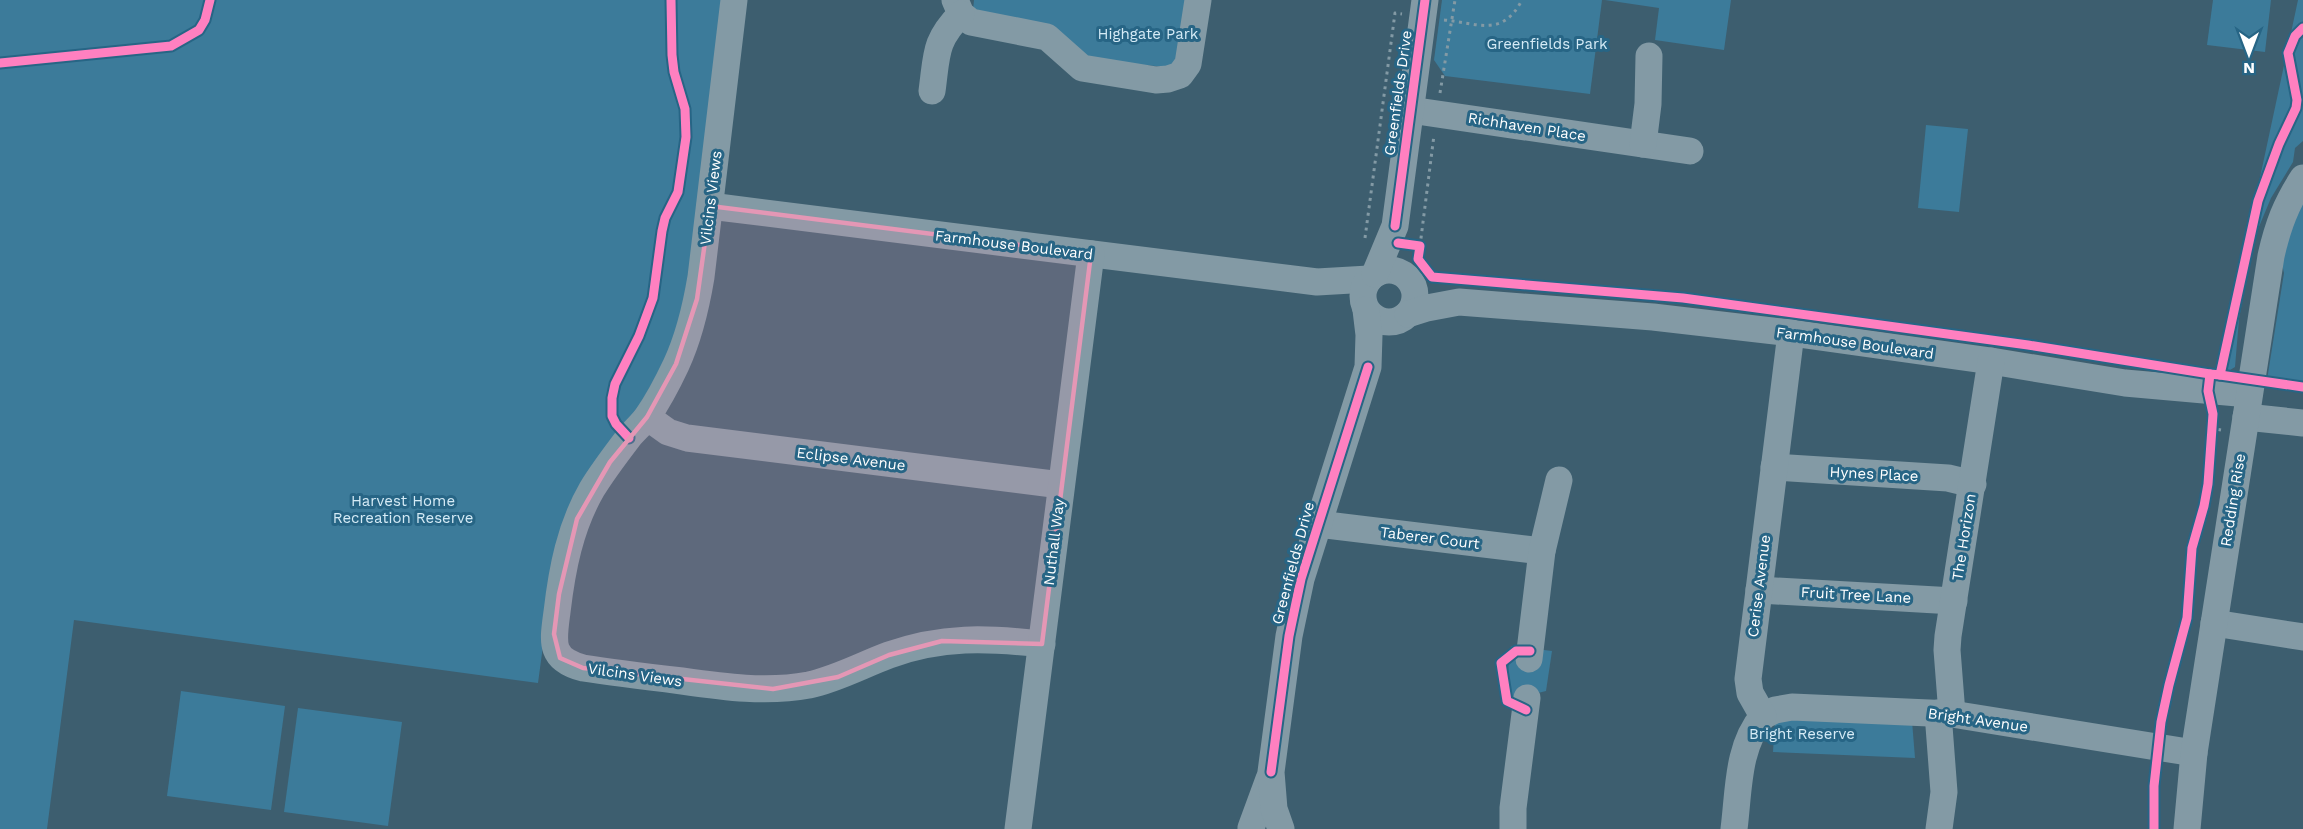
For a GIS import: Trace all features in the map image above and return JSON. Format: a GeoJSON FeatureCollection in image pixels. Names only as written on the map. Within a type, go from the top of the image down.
{"type":"FeatureCollection","features":[{"type":"Feature","properties":{"kind":"street","name":"Vilcins Views"},"geometry":{"type":"LineString","coordinates":[[734,0],[701,277],[692,322],[676,364],[647,417],[610,462],[591,490],[577,519],[567,550],[554,634],[555,648],[560,658],[570,665],[583,668],[706,684],[773,689],[808,685],[838,677],[889,655],[942,641],[986,639],[1042,644]]}},
{"type":"Feature","properties":{"kind":"street"},"geometry":{"type":"LineString","coordinates":[[933,91],[940,40],[958,7],[982,25],[1047,37],[1082,68],[1156,80],[1180,75],[1188,64],[1198,0]]}},
{"type":"Feature","properties":{"kind":"street","name":"Greenfields Drive"},"geometry":{"type":"LineString","coordinates":[[1280,829],[1274,809],[1271,772],[1289,636],[1301,579],[1368,367],[1368,291],[1406,258],[1410,110],[1425,0]]}},
{"type":"Feature","properties":{"kind":"street"},"geometry":{"type":"LineString","coordinates":[[1643,144],[1648,104],[1649,56]]}},
{"type":"Feature","properties":{"kind":"street","name":"Richhaven Place"},"geometry":{"type":"LineString","coordinates":[[1410,110],[1690,151]]}},
{"type":"Feature","properties":{"kind":"street","name":"Redding Rise"},"geometry":{"type":"LineString","coordinates":[[2187,829],[2194,753],[2271,256],[2278,224],[2288,201],[2303,178]]}},
{"type":"Feature","properties":{"kind":"street","name":"Farmhouse Boulevard"},"geometry":{"type":"LineString","coordinates":[[710,206],[1317,282],[1368,291],[1406,258],[1459,302]]}},
{"type":"Feature","properties":{"kind":"street","name":"Nuthall Way"},"geometry":{"type":"LineString","coordinates":[[1018,829],[1091,254]]}},
{"type":"Feature","properties":{"kind":"street"},"geometry":{"type":"LineString","coordinates":[[1368,291],[1378,320],[1386,322],[1404,317],[1415,300],[1406,258]]}},
{"type":"Feature","properties":{"kind":"street","name":"Farmhouse Boulevard"},"geometry":{"type":"LineString","coordinates":[[1404,317],[1426,308],[1459,302],[1653,317],[1791,333],[1991,361],[2125,383],[2208,391],[2303,423]]}},
{"type":"Feature","properties":{"kind":"street","name":"Greenfields Drive"},"geometry":{"type":"LineString","coordinates":[[1368,367],[1404,317]]}},
{"type":"Feature","properties":{"kind":"street","name":"Cerise Avenue"},"geometry":{"type":"LineString","coordinates":[[1763,717],[1750,693],[1748,679],[1791,333]]}},
{"type":"Feature","properties":{"kind":"street","name":"The Horizon"},"geometry":{"type":"LineString","coordinates":[[1939,829],[1944,792],[1947,650],[1991,361]]}},
{"type":"Feature","properties":{"kind":"street","name":"Eclipse Avenue"},"geometry":{"type":"LineString","coordinates":[[647,417],[668,432],[687,438],[1061,485]]}},
{"type":"Feature","properties":{"kind":"street","name":"Hynes Place"},"geometry":{"type":"LineString","coordinates":[[1774,467],[1948,478],[1972,484]]}},
{"type":"Feature","properties":{"kind":"street"},"geometry":{"type":"LineString","coordinates":[[1529,659],[1542,551],[1559,480]]}},
{"type":"Feature","properties":{"kind":"street","name":"Taberer Court"},"geometry":{"type":"LineString","coordinates":[[1318,524],[1542,551]]}},
{"type":"Feature","properties":{"kind":"street","name":"Fruit Tree Lane"},"geometry":{"type":"LineString","coordinates":[[1759,590],[1954,601]]}},
{"type":"Feature","properties":{"kind":"street"},"geometry":{"type":"LineString","coordinates":[[2214,623],[2303,637]]}},
{"type":"Feature","properties":{"kind":"street"},"geometry":{"type":"LineString","coordinates":[[1513,829],[1513,808],[1527,699]]}},
{"type":"Feature","properties":{"kind":"street","name":"Bright Avenue"},"geometry":{"type":"LineString","coordinates":[[1763,717],[1774,710],[1792,707],[1945,713],[2194,753]]}},
{"type":"Feature","properties":{"kind":"street"},"geometry":{"type":"LineString","coordinates":[[1727,828],[1744,747],[1763,717]]}},
{"type":"Feature","properties":{"kind":"street","name":"Greenfields Drive"},"geometry":{"type":"LineString","coordinates":[[1250,828],[1271,772]]}},
{"type":"Feature","properties":{"kind":"street"},"geometry":{"type":"LineString","coordinates":[[1250,828],[1267,825],[1280,829]]}},
{"type":"Feature","properties":{"kind":"path"},"geometry":{"type":"LineString","coordinates":[[2208,391],[2212,414],[2211,438]]}},
{"type":"Feature","properties":{"kind":"highlighted area"},"geometry":{"type":"Polygon","coordinates":[[[710,206],[1091,254],[1042,644],[942,641],[889,655],[838,677],[773,689],[583,668],[560,658],[554,634],[559,594],[577,519],[610,462],[647,417],[676,364],[697,299],[710,206]]]}},
{"type":"Feature","properties":{"kind":"green space","name":"Harvest Home Recreation Reserve"},"geometry":{"type":"Polygon","coordinates":[[[0,0],[722,0],[689,276],[680,321],[664,363],[556,549],[538,683],[74,620],[47,829],[0,829],[0,0]]]}},
{"type":"Feature","properties":{"kind":"green space","name":"Highgate Park"},"geometry":{"type":"Polygon","coordinates":[[[974,0],[1187,0],[1176,62],[1167,67],[1098,61],[973,10],[974,0]]]}},
{"type":"Feature","properties":{"kind":"green space","name":"Greenfields Park"},"geometry":{"type":"Polygon","coordinates":[[[1442,0],[1602,0],[1590,94],[1445,76],[1434,60],[1442,0]]]}},
{"type":"Feature","properties":{"kind":"green space","name":"Greenfields Park"},"geometry":{"type":"Polygon","coordinates":[[[1605,0],[1731,0],[1724,50],[1655,40],[1659,8],[1605,0]]]}},
{"type":"Feature","properties":{"kind":"green space"},"geometry":{"type":"Polygon","coordinates":[[[2213,0],[2271,0],[2265,52],[2207,45],[2213,0]]]}},
{"type":"Feature","properties":{"kind":"green space"},"geometry":{"type":"Polygon","coordinates":[[[2298,0],[2303,0],[2303,141],[2295,148],[2293,162],[2271,198],[2253,241],[2239,319],[2235,367],[2230,370],[2219,369],[2298,0]]]}},
{"type":"Feature","properties":{"kind":"green space"},"geometry":{"type":"Polygon","coordinates":[[[1926,125],[1968,129],[1959,212],[1918,208],[1926,125]]]}},
{"type":"Feature","properties":{"kind":"green space"},"geometry":{"type":"Polygon","coordinates":[[[2303,194],[2303,385],[2267,380],[2284,273],[2280,255],[2303,194]]]}},
{"type":"Feature","properties":{"kind":"green space"},"geometry":{"type":"Polygon","coordinates":[[[1511,646],[1552,651],[1546,691],[1510,700],[1508,670],[1511,646]]]}},
{"type":"Feature","properties":{"kind":"green space"},"geometry":{"type":"Polygon","coordinates":[[[181,691],[285,706],[271,810],[167,796],[181,691]]]}},
{"type":"Feature","properties":{"kind":"green space"},"geometry":{"type":"Polygon","coordinates":[[[298,708],[402,722],[388,826],[284,812],[298,708]]]}},
{"type":"Feature","properties":{"kind":"green space","name":"Bright Reserve"},"geometry":{"type":"Polygon","coordinates":[[[1782,717],[1912,721],[1915,758],[1773,752],[1775,721],[1782,717]]]}},
{"type":"Feature","properties":{"kind":"cycle path"},"geometry":{"type":"LineString","coordinates":[[0,63],[171,46],[199,30],[205,20],[210,0]]}},
{"type":"Feature","properties":{"kind":"cycle path"},"geometry":{"type":"LineString","coordinates":[[629,438],[612,416],[612,398],[615,384],[639,336],[653,298],[662,231],[665,218],[678,192],[686,137],[685,109],[674,72],[672,55],[671,0]]}},
{"type":"Feature","properties":{"kind":"cycle path"},"geometry":{"type":"LineString","coordinates":[[1395,226],[1425,0]]}},
{"type":"Feature","properties":{"kind":"cycle path"},"geometry":{"type":"LineString","coordinates":[[2154,829],[2154,786],[2161,722],[2187,618],[2192,548],[2208,484],[2213,414],[2208,391],[2210,374],[2220,375],[2258,201],[2279,144],[2296,108],[2297,100],[2288,53],[2295,36],[2303,28]]}},
{"type":"Feature","properties":{"kind":"cycle path"},"geometry":{"type":"LineString","coordinates":[[1398,243],[1420,246],[1418,259],[1432,277],[1683,298],[2028,345],[2210,374]]}},
{"type":"Feature","properties":{"kind":"cycle path"},"geometry":{"type":"LineString","coordinates":[[1271,772],[1289,636],[1301,579],[1368,367]]}},
{"type":"Feature","properties":{"kind":"cycle path"},"geometry":{"type":"LineString","coordinates":[[2220,375],[2303,387]]}},
{"type":"Feature","properties":{"kind":"cycle path"},"geometry":{"type":"LineString","coordinates":[[1526,710],[1507,701],[1501,663],[1516,651],[1530,651]]}}]}
